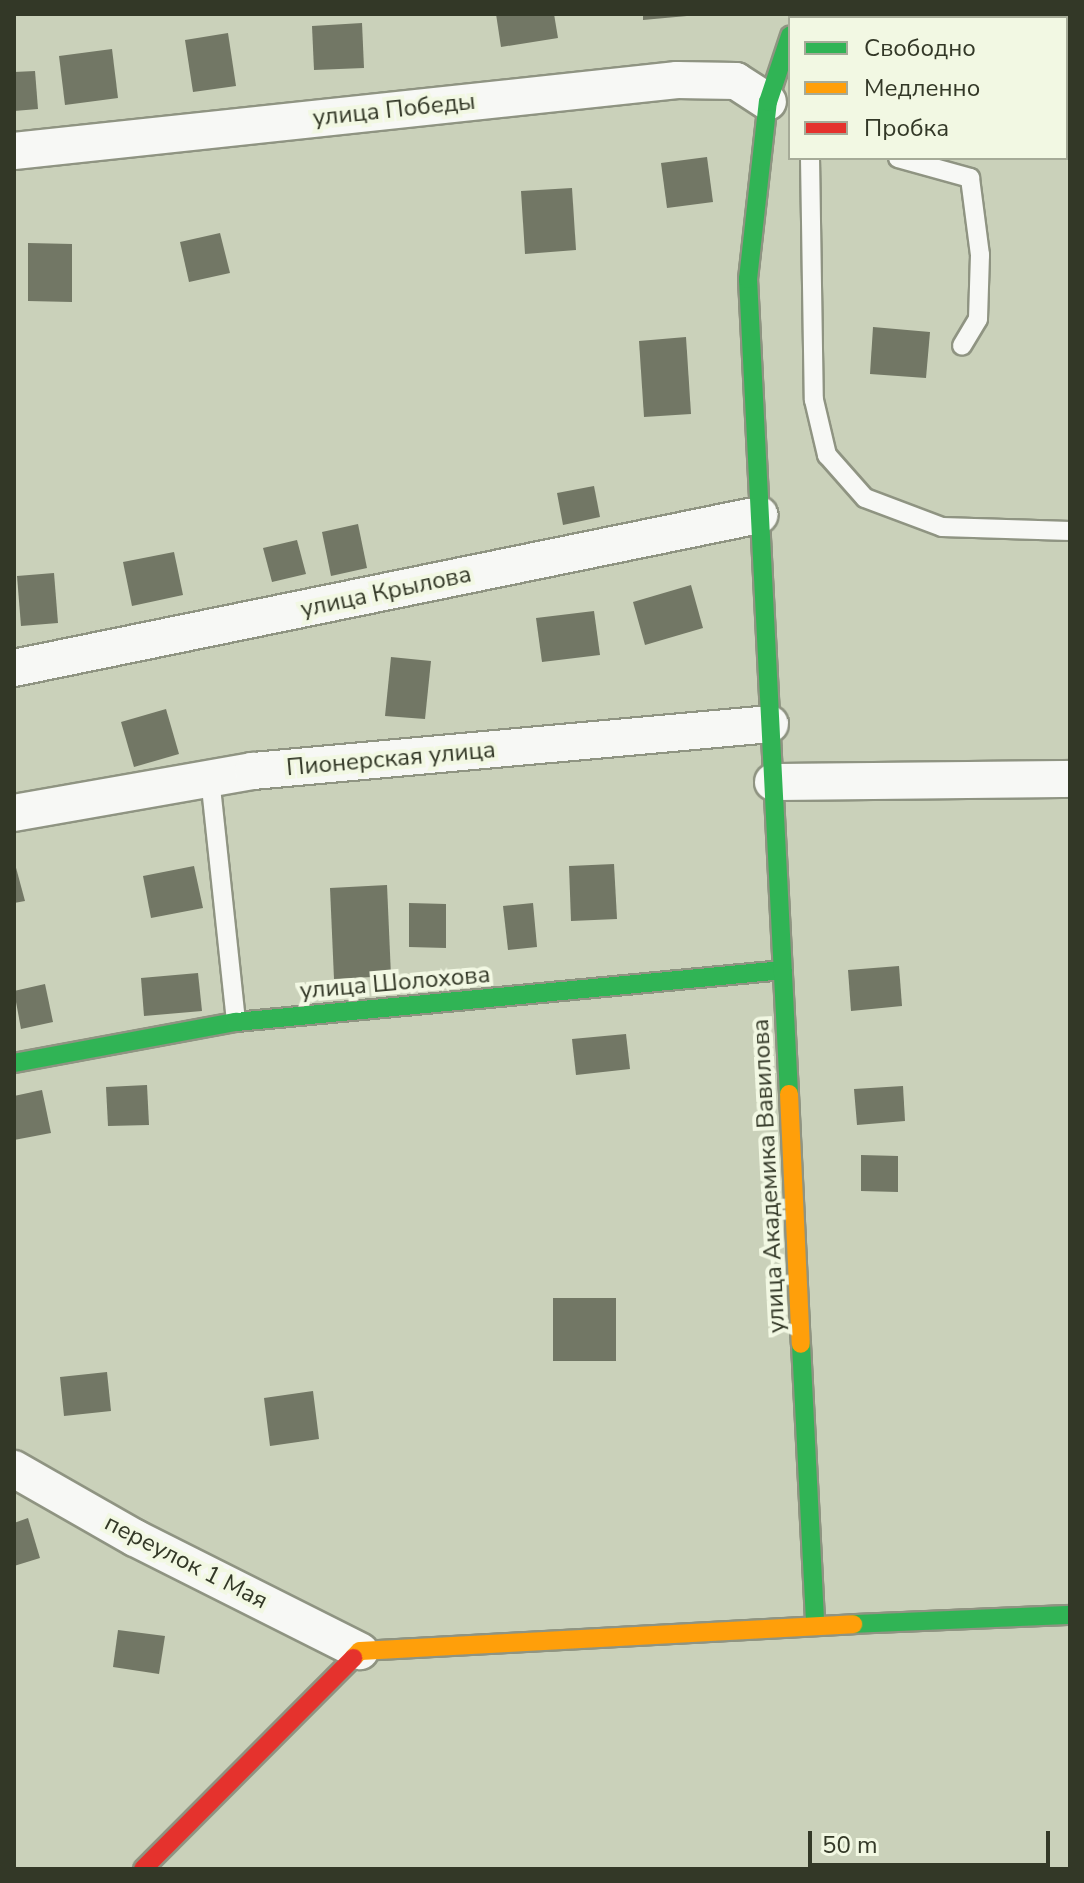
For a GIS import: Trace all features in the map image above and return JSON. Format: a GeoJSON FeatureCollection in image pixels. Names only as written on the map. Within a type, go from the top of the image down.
{"type":"FeatureCollection","features":[{"type":"Feature","properties":{"kind":"street","name":"улица Академика Вавилова"},"geometry":{"type":"LineString","coordinates":[[788,49],[748,279],[815,1625]]}},
{"type":"Feature","properties":{"kind":"street","name":"улица Победы"},"geometry":{"type":"LineString","coordinates":[[14,151],[677,80],[736,81],[779,110]]}},
{"type":"Feature","properties":{"kind":"street","name":"улица Крылова"},"geometry":{"type":"LineString","coordinates":[[14,668],[759,515]]}},
{"type":"Feature","properties":{"kind":"street","name":"Пионерская улица"},"geometry":{"type":"LineString","coordinates":[[14,813],[210,778],[770,724]]}},
{"type":"Feature","properties":{"kind":"street"},"geometry":{"type":"LineString","coordinates":[[773,782],[1070,779]]}},
{"type":"Feature","properties":{"kind":"street","name":"улица Шолохова"},"geometry":{"type":"LineString","coordinates":[[14,1063],[236,1022],[783,970]]}},
{"type":"Feature","properties":{"kind":"street","name":"переулок 1 Мая"},"geometry":{"type":"LineString","coordinates":[[14,1469],[135,1538],[360,1651]]}},
{"type":"Feature","properties":{"kind":"street"},"geometry":{"type":"LineString","coordinates":[[143,1869],[360,1651],[815,1625],[1070,1615]]}},
{"type":"Feature","properties":{"kind":"lane"},"geometry":{"type":"LineString","coordinates":[[810,160],[814,400],[827,455],[865,498],[942,527],[1070,531]]}},
{"type":"Feature","properties":{"kind":"lane"},"geometry":{"type":"LineString","coordinates":[[905,160],[970,178],[980,255],[978,319],[962,346]]}},
{"type":"Feature","properties":{"kind":"lane"},"geometry":{"type":"LineString","coordinates":[[210,778],[236,1022]]}},
{"type":"Feature","properties":{"kind":"building"},"geometry":{"type":"Polygon","coordinates":[[[496,14],[554,14],[558,38],[501,47],[496,14]]]}},
{"type":"Feature","properties":{"kind":"building"},"geometry":{"type":"Polygon","coordinates":[[[643,14],[687,14],[687,16],[643,20],[643,14]]]}},
{"type":"Feature","properties":{"kind":"building"},"geometry":{"type":"Polygon","coordinates":[[[877,14],[941,14],[908,16],[877,14]]]}},
{"type":"Feature","properties":{"kind":"building"},"geometry":{"type":"Polygon","coordinates":[[[362,23],[364,68],[314,70],[312,26],[362,23]]]}},
{"type":"Feature","properties":{"kind":"building"},"geometry":{"type":"Polygon","coordinates":[[[228,33],[236,86],[193,92],[185,40],[228,33]]]}},
{"type":"Feature","properties":{"kind":"building"},"geometry":{"type":"Polygon","coordinates":[[[112,49],[118,98],[65,105],[59,56],[112,49]]]}},
{"type":"Feature","properties":{"kind":"building"},"geometry":{"type":"Polygon","coordinates":[[[35,71],[38,109],[14,111],[14,72],[35,71]]]}},
{"type":"Feature","properties":{"kind":"building"},"geometry":{"type":"Polygon","coordinates":[[[707,157],[713,202],[667,208],[661,163],[707,157]]]}},
{"type":"Feature","properties":{"kind":"building"},"geometry":{"type":"Polygon","coordinates":[[[572,188],[576,250],[525,254],[521,191],[572,188]]]}},
{"type":"Feature","properties":{"kind":"building"},"geometry":{"type":"Polygon","coordinates":[[[220,233],[230,273],[189,282],[180,242],[220,233]]]}},
{"type":"Feature","properties":{"kind":"building"},"geometry":{"type":"Polygon","coordinates":[[[28,243],[72,244],[72,302],[28,301],[28,243]]]}},
{"type":"Feature","properties":{"kind":"building"},"geometry":{"type":"Polygon","coordinates":[[[873,327],[930,332],[926,378],[870,374],[873,327]]]}},
{"type":"Feature","properties":{"kind":"building"},"geometry":{"type":"Polygon","coordinates":[[[686,337],[691,414],[644,417],[639,341],[686,337]]]}},
{"type":"Feature","properties":{"kind":"building"},"geometry":{"type":"Polygon","coordinates":[[[594,486],[600,517],[563,525],[557,493],[594,486]]]}},
{"type":"Feature","properties":{"kind":"building"},"geometry":{"type":"Polygon","coordinates":[[[358,524],[367,568],[331,576],[322,532],[358,524]]]}},
{"type":"Feature","properties":{"kind":"building"},"geometry":{"type":"Polygon","coordinates":[[[297,540],[306,574],[272,582],[263,548],[297,540]]]}},
{"type":"Feature","properties":{"kind":"building"},"geometry":{"type":"Polygon","coordinates":[[[174,552],[183,595],[132,606],[123,562],[174,552]]]}},
{"type":"Feature","properties":{"kind":"building"},"geometry":{"type":"Polygon","coordinates":[[[54,573],[58,623],[21,626],[17,576],[54,573]]]}},
{"type":"Feature","properties":{"kind":"building"},"geometry":{"type":"Polygon","coordinates":[[[691,585],[703,628],[645,645],[633,602],[691,585]]]}},
{"type":"Feature","properties":{"kind":"building"},"geometry":{"type":"Polygon","coordinates":[[[594,611],[600,655],[542,662],[536,618],[594,611]]]}},
{"type":"Feature","properties":{"kind":"building"},"geometry":{"type":"Polygon","coordinates":[[[391,657],[431,661],[425,719],[385,716],[391,657]]]}},
{"type":"Feature","properties":{"kind":"building"},"geometry":{"type":"Polygon","coordinates":[[[166,709],[179,754],[134,767],[121,722],[166,709]]]}},
{"type":"Feature","properties":{"kind":"building"},"geometry":{"type":"Polygon","coordinates":[[[614,864],[617,919],[571,921],[569,866],[614,864]]]}},
{"type":"Feature","properties":{"kind":"building"},"geometry":{"type":"Polygon","coordinates":[[[14,865],[25,901],[14,903],[14,865]]]}},
{"type":"Feature","properties":{"kind":"building"},"geometry":{"type":"Polygon","coordinates":[[[194,866],[203,908],[151,918],[143,876],[194,866]]]}},
{"type":"Feature","properties":{"kind":"building"},"geometry":{"type":"Polygon","coordinates":[[[387,885],[391,976],[334,979],[330,888],[387,885]]]}},
{"type":"Feature","properties":{"kind":"building"},"geometry":{"type":"Polygon","coordinates":[[[409,903],[446,904],[446,948],[409,947],[409,903]]]}},
{"type":"Feature","properties":{"kind":"building"},"geometry":{"type":"Polygon","coordinates":[[[533,903],[537,947],[508,950],[503,906],[533,903]]]}},
{"type":"Feature","properties":{"kind":"building"},"geometry":{"type":"Polygon","coordinates":[[[899,966],[902,1006],[851,1011],[848,970],[899,966]]]}},
{"type":"Feature","properties":{"kind":"building"},"geometry":{"type":"Polygon","coordinates":[[[198,973],[202,1011],[144,1016],[141,978],[198,973]]]}},
{"type":"Feature","properties":{"kind":"building"},"geometry":{"type":"Polygon","coordinates":[[[45,984],[53,1022],[21,1029],[14,991],[45,984]]]}},
{"type":"Feature","properties":{"kind":"building"},"geometry":{"type":"Polygon","coordinates":[[[626,1034],[630,1069],[576,1075],[572,1039],[626,1034]]]}},
{"type":"Feature","properties":{"kind":"building"},"geometry":{"type":"Polygon","coordinates":[[[147,1085],[149,1125],[108,1126],[106,1087],[147,1085]]]}},
{"type":"Feature","properties":{"kind":"building"},"geometry":{"type":"Polygon","coordinates":[[[903,1086],[905,1121],[857,1125],[854,1089],[903,1086]]]}},
{"type":"Feature","properties":{"kind":"building"},"geometry":{"type":"Polygon","coordinates":[[[42,1090],[51,1133],[14,1140],[14,1096],[42,1090]]]}},
{"type":"Feature","properties":{"kind":"building"},"geometry":{"type":"Polygon","coordinates":[[[861,1155],[898,1156],[898,1192],[861,1191],[861,1155]]]}},
{"type":"Feature","properties":{"kind":"building"},"geometry":{"type":"Polygon","coordinates":[[[553,1298],[616,1298],[616,1361],[553,1361],[553,1298]]]}},
{"type":"Feature","properties":{"kind":"building"},"geometry":{"type":"Polygon","coordinates":[[[107,1372],[111,1411],[64,1416],[60,1377],[107,1372]]]}},
{"type":"Feature","properties":{"kind":"building"},"geometry":{"type":"Polygon","coordinates":[[[313,1391],[319,1439],[270,1446],[264,1398],[313,1391]]]}},
{"type":"Feature","properties":{"kind":"building"},"geometry":{"type":"Polygon","coordinates":[[[28,1518],[40,1558],[14,1566],[14,1523],[28,1518]]]}},
{"type":"Feature","properties":{"kind":"building"},"geometry":{"type":"Polygon","coordinates":[[[118,1630],[165,1636],[159,1674],[113,1667],[118,1630]]]}},
{"type":"Feature","properties":{"kind":"traffic: fast"},"geometry":{"type":"LineString","coordinates":[[788,42],[768,102],[748,279],[789,1094]]}},
{"type":"Feature","properties":{"kind":"traffic: fast"},"geometry":{"type":"LineString","coordinates":[[14,1063],[236,1022],[783,970]]}},
{"type":"Feature","properties":{"kind":"traffic: fast"},"geometry":{"type":"LineString","coordinates":[[801,1344],[815,1625]]}},
{"type":"Feature","properties":{"kind":"traffic: fast"},"geometry":{"type":"LineString","coordinates":[[853,1624],[1070,1615]]}},
{"type":"Feature","properties":{"kind":"traffic: slow"},"geometry":{"type":"LineString","coordinates":[[789,1094],[801,1344]]}},
{"type":"Feature","properties":{"kind":"traffic: slow"},"geometry":{"type":"LineString","coordinates":[[353,1658],[360,1651],[853,1624]]}},
{"type":"Feature","properties":{"kind":"traffic: jam"},"geometry":{"type":"LineString","coordinates":[[143,1869],[353,1658]]}}]}
